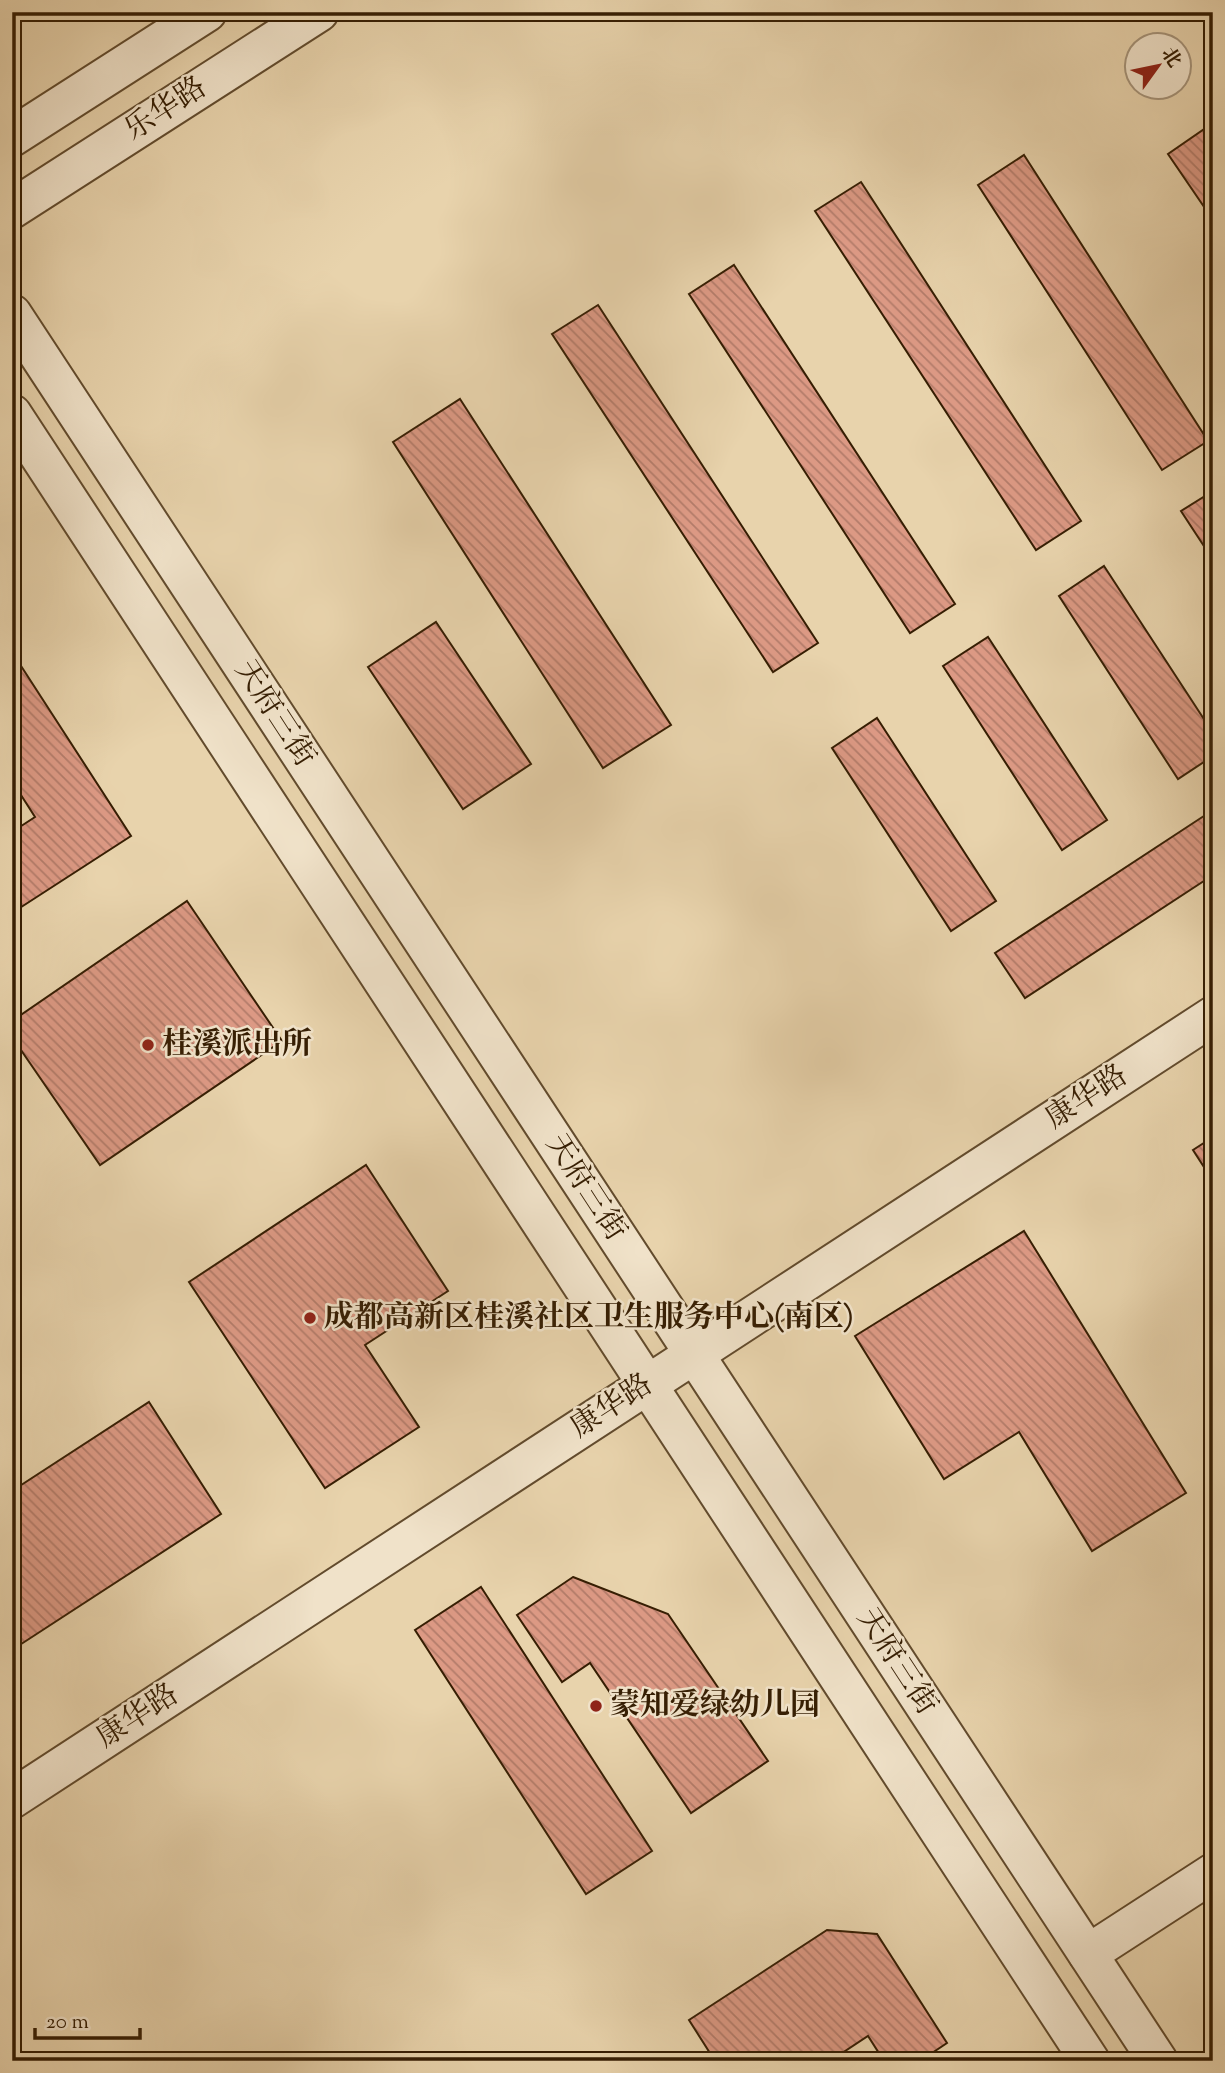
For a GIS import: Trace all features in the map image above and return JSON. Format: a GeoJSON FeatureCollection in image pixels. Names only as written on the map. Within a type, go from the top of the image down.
{"type":"FeatureCollection","features":[{"type":"Feature","properties":{"kind":"street","name":"乐华路"},"geometry":{"type":"LineString","coordinates":[[12,136],[207,12]]}},
{"type":"Feature","properties":{"kind":"street","name":"乐华路"},"geometry":{"type":"LineString","coordinates":[[12,209],[319,12]]}},
{"type":"Feature","properties":{"kind":"street","name":"天府三街"},"geometry":{"type":"LineString","coordinates":[[12,314],[1158,2061]]}},
{"type":"Feature","properties":{"kind":"street","name":"天府三街"},"geometry":{"type":"LineString","coordinates":[[12,414],[1090,2061]]}},
{"type":"Feature","properties":{"kind":"street","name":"康华路"},"geometry":{"type":"LineString","coordinates":[[12,1799],[1213,1016]]}},
{"type":"Feature","properties":{"kind":"street"},"geometry":{"type":"LineString","coordinates":[[1088,1954],[1213,1873]]}},
{"type":"Feature","properties":{"kind":"building"},"geometry":{"type":"Polygon","coordinates":[[[1213,123],[1213,220],[1168,154],[1213,123]]]}},
{"type":"Feature","properties":{"kind":"building"},"geometry":{"type":"Polygon","coordinates":[[[1024,155],[1208,441],[1162,470],[978,185],[1024,155]]]}},
{"type":"Feature","properties":{"kind":"building"},"geometry":{"type":"Polygon","coordinates":[[[861,182],[1081,521],[1036,550],[815,211],[861,182]]]}},
{"type":"Feature","properties":{"kind":"building"},"geometry":{"type":"Polygon","coordinates":[[[734,265],[955,604],[910,633],[689,294],[734,265]]]}},
{"type":"Feature","properties":{"kind":"building"},"geometry":{"type":"Polygon","coordinates":[[[598,305],[818,643],[773,672],[552,334],[598,305]]]}},
{"type":"Feature","properties":{"kind":"building"},"geometry":{"type":"Polygon","coordinates":[[[460,399],[671,725],[603,768],[393,442],[460,399]]]}},
{"type":"Feature","properties":{"kind":"building"},"geometry":{"type":"Polygon","coordinates":[[[1213,491],[1213,560],[1181,511],[1213,491]]]}},
{"type":"Feature","properties":{"kind":"building"},"geometry":{"type":"Polygon","coordinates":[[[1104,566],[1213,733],[1213,756],[1178,779],[1059,596],[1104,566]]]}},
{"type":"Feature","properties":{"kind":"building"},"geometry":{"type":"Polygon","coordinates":[[[436,622],[531,764],[463,809],[368,667],[436,622]]]}},
{"type":"Feature","properties":{"kind":"building"},"geometry":{"type":"Polygon","coordinates":[[[988,637],[1107,820],[1062,850],[943,666],[988,637]]]}},
{"type":"Feature","properties":{"kind":"building"},"geometry":{"type":"Polygon","coordinates":[[[12,652],[131,836],[12,913],[12,832],[35,817],[12,781],[12,652]]]}},
{"type":"Feature","properties":{"kind":"building"},"geometry":{"type":"Polygon","coordinates":[[[877,718],[996,901],[951,931],[832,748],[877,718]]]}},
{"type":"Feature","properties":{"kind":"building"},"geometry":{"type":"Polygon","coordinates":[[[1213,810],[1213,875],[1025,998],[995,953],[1213,810]]]}},
{"type":"Feature","properties":{"kind":"building"},"geometry":{"type":"Polygon","coordinates":[[[187,901],[282,1041],[100,1165],[12,1037],[12,1021],[187,901]]]}},
{"type":"Feature","properties":{"kind":"building"},"geometry":{"type":"Polygon","coordinates":[[[1213,1137],[1213,1181],[1193,1150],[1213,1137]]]}},
{"type":"Feature","properties":{"kind":"building","name":"成都高新区桂溪社区卫生服务中心(南区)"},"geometry":{"type":"Polygon","coordinates":[[[366,1165],[448,1291],[365,1345],[419,1427],[325,1488],[189,1282],[366,1165]]]}},
{"type":"Feature","properties":{"kind":"building"},"geometry":{"type":"Polygon","coordinates":[[[1024,1231],[1186,1493],[1092,1551],[1019,1432],[944,1479],[855,1336],[1024,1231]]]}},
{"type":"Feature","properties":{"kind":"building"},"geometry":{"type":"Polygon","coordinates":[[[149,1402],[221,1514],[12,1650],[12,1491],[149,1402]]]}},
{"type":"Feature","properties":{"kind":"building"},"geometry":{"type":"Polygon","coordinates":[[[573,1577],[668,1614],[768,1761],[691,1813],[590,1663],[562,1682],[517,1615],[573,1577]]]}},
{"type":"Feature","properties":{"kind":"building"},"geometry":{"type":"Polygon","coordinates":[[[481,1587],[652,1851],[586,1894],[415,1630],[481,1587]]]}},
{"type":"Feature","properties":{"kind":"building"},"geometry":{"type":"Polygon","coordinates":[[[827,1930],[877,1934],[947,2043],[920,2061],[884,2061],[868,2036],[830,2061],[715,2061],[689,2020],[827,1930]]]}},
{"type":"Feature","properties":{"kind":"place","name":"桂溪派出所"},"geometry":{"type":"Point","coordinates":[148,1045]}},
{"type":"Feature","properties":{"kind":"place","name":"成都高新区桂溪社区卫生服务中心(南区)"},"geometry":{"type":"Point","coordinates":[310,1318]}},
{"type":"Feature","properties":{"kind":"place","name":"蒙知爱绿幼儿园"},"geometry":{"type":"Point","coordinates":[596,1706]}}]}
